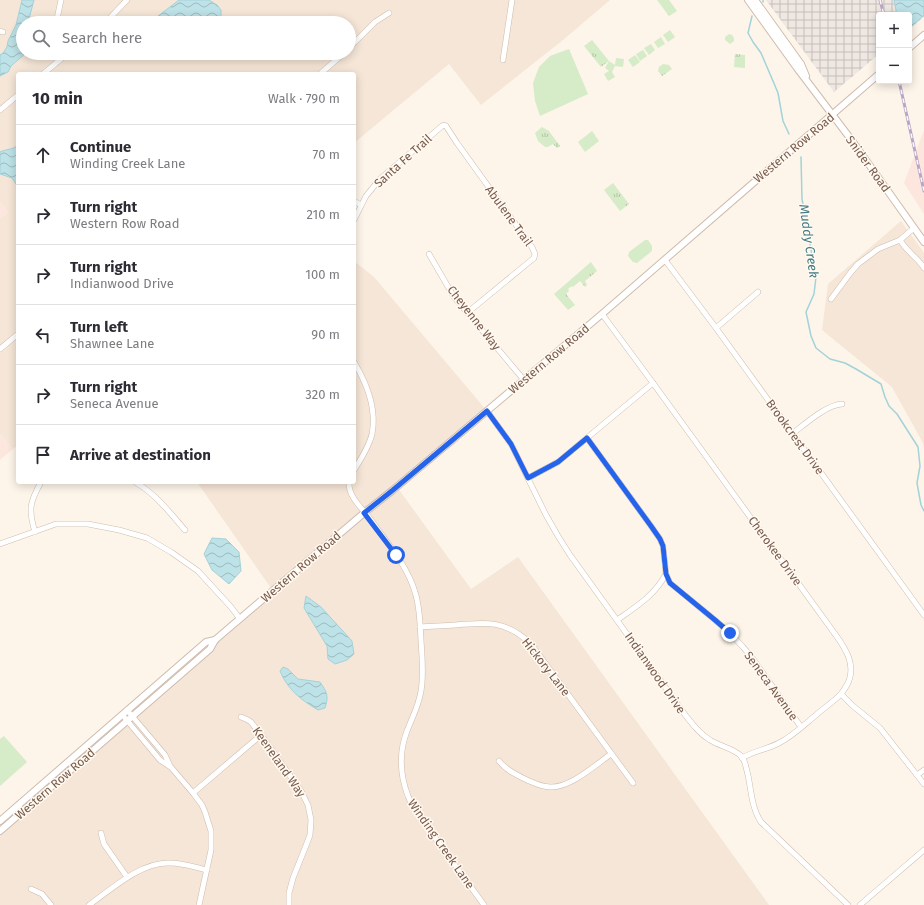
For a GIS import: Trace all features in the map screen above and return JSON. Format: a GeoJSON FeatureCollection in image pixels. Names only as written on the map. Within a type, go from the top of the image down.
{"type":"FeatureCollection","features":[{"type":"Feature","properties":{"kind":"street"},"geometry":{"type":"LineString","coordinates":[[58,16],[61,0]]}},
{"type":"Feature","properties":{"kind":"street"},"geometry":{"type":"LineString","coordinates":[[112,16],[127,0]]}},
{"type":"Feature","properties":{"kind":"street"},"geometry":{"type":"LineString","coordinates":[[503,60],[512,0]]}},
{"type":"Feature","properties":{"kind":"street","name":"Snider Road"},"geometry":{"type":"LineString","coordinates":[[748,0],[924,242]]}},
{"type":"Feature","properties":{"kind":"street","name":"Snider Road"},"geometry":{"type":"LineString","coordinates":[[755,0],[801,64],[811,87]]}},
{"type":"Feature","properties":{"kind":"street"},"geometry":{"type":"LineString","coordinates":[[356,41],[375,22],[389,13]]}},
{"type":"Feature","properties":{"kind":"street"},"geometry":{"type":"LineString","coordinates":[[912,45],[924,35]]}},
{"type":"Feature","properties":{"kind":"street"},"geometry":{"type":"LineString","coordinates":[[45,72],[60,60]]}},
{"type":"Feature","properties":{"kind":"street"},"geometry":{"type":"LineString","coordinates":[[322,72],[336,60]]}},
{"type":"Feature","properties":{"kind":"street","name":"Western Row Road"},"geometry":{"type":"LineString","coordinates":[[0,831],[210,649],[215,640],[240,618],[602,314],[876,77]]}},
{"type":"Feature","properties":{"kind":"street"},"geometry":{"type":"LineString","coordinates":[[0,110],[16,97]]}},
{"type":"Feature","properties":{"kind":"street","name":"Santa Fe Trail"},"geometry":{"type":"LineString","coordinates":[[356,216],[366,196],[380,178],[444,125]]}},
{"type":"Feature","properties":{"kind":"street","name":"Abulene Trail"},"geometry":{"type":"LineString","coordinates":[[444,125],[532,247],[535,254],[534,258],[467,313]]}},
{"type":"Feature","properties":{"kind":"street"},"geometry":{"type":"LineString","coordinates":[[356,202],[362,204]]}},
{"type":"Feature","properties":{"kind":"street"},"geometry":{"type":"LineString","coordinates":[[831,300],[858,264],[878,248],[900,240],[914,228]]}},
{"type":"Feature","properties":{"kind":"street"},"geometry":{"type":"LineString","coordinates":[[900,240],[904,248],[922,264],[924,268]]}},
{"type":"Feature","properties":{"kind":"street","name":"Cheyenne Way"},"geometry":{"type":"LineString","coordinates":[[429,254],[450,291],[524,380]]}},
{"type":"Feature","properties":{"kind":"street","name":"Brookcrest Drive"},"geometry":{"type":"LineString","coordinates":[[665,260],[924,615]]}},
{"type":"Feature","properties":{"kind":"street"},"geometry":{"type":"LineString","coordinates":[[716,328],[758,292]]}},
{"type":"Feature","properties":{"kind":"street","name":"Cherokee Drive"},"geometry":{"type":"LineString","coordinates":[[602,314],[654,383],[842,644],[848,654],[851,669],[849,681],[841,694]]}},
{"type":"Feature","properties":{"kind":"street"},"geometry":{"type":"LineString","coordinates":[[0,349],[16,336]]}},
{"type":"Feature","properties":{"kind":"street"},"geometry":{"type":"LineString","coordinates":[[356,366],[369,396],[372,407],[373,426],[370,441],[356,467]]}},
{"type":"Feature","properties":{"kind":"street"},"geometry":{"type":"LineString","coordinates":[[528,478],[558,462],[654,383]]}},
{"type":"Feature","properties":{"kind":"street"},"geometry":{"type":"LineString","coordinates":[[792,434],[827,409],[842,404]]}},
{"type":"Feature","properties":{"kind":"street","name":"Indianwood Drive"},"geometry":{"type":"LineString","coordinates":[[487,411],[511,444],[558,536],[686,716],[701,734],[711,741],[735,752],[742,758]]}},
{"type":"Feature","properties":{"kind":"street"},"geometry":{"type":"LineString","coordinates":[[587,438],[651,526],[663,546],[666,574],[661,584],[651,595],[617,620]]}},
{"type":"Feature","properties":{"kind":"street"},"geometry":{"type":"LineString","coordinates":[[35,532],[30,513],[33,496],[40,484]]}},
{"type":"Feature","properties":{"kind":"street"},"geometry":{"type":"LineString","coordinates":[[139,484],[152,493],[185,530]]}},
{"type":"Feature","properties":{"kind":"street","name":"Winding Creek Lane"},"geometry":{"type":"LineString","coordinates":[[349,484],[353,498],[404,567],[411,581],[418,603],[423,680],[419,703],[404,743],[402,754],[401,766],[408,796],[411,804],[484,905]]}},
{"type":"Feature","properties":{"kind":"street"},"geometry":{"type":"LineString","coordinates":[[0,544],[56,524],[88,524],[119,530],[146,538],[171,552],[198,571],[240,618]]}},
{"type":"Feature","properties":{"kind":"street","name":"Seneca Avenue"},"geometry":{"type":"LineString","coordinates":[[666,574],[670,583],[730,633],[743,647],[801,727]]}},
{"type":"Feature","properties":{"kind":"street","name":"Hickory Lane"},"geometry":{"type":"LineString","coordinates":[[420,627],[485,623],[501,625],[519,633],[535,649],[633,783]]}},
{"type":"Feature","properties":{"kind":"street","name":"Western Row Road"},"geometry":{"type":"LineString","coordinates":[[0,820],[206,642],[215,640]]}},
{"type":"Feature","properties":{"kind":"street"},"geometry":{"type":"LineString","coordinates":[[848,905],[761,822],[757,816],[747,770],[742,758],[781,742],[841,694],[880,728],[924,784]]}},
{"type":"Feature","properties":{"kind":"street"},"geometry":{"type":"LineString","coordinates":[[127,710],[130,719],[160,760],[170,766],[193,793],[202,805],[205,812],[210,831],[211,850],[200,904]]}},
{"type":"Feature","properties":{"kind":"street"},"geometry":{"type":"LineString","coordinates":[[122,715],[130,719]]}},
{"type":"Feature","properties":{"kind":"street","name":"Keeneland Way"},"geometry":{"type":"LineString","coordinates":[[241,717],[251,722],[261,735],[301,791],[310,812],[310,835],[293,878],[289,893],[289,905]]}},
{"type":"Feature","properties":{"kind":"street"},"geometry":{"type":"LineString","coordinates":[[193,793],[261,735]]}},
{"type":"Feature","properties":{"kind":"street"},"geometry":{"type":"LineString","coordinates":[[499,760],[504,767],[510,771],[538,785],[557,787],[571,782],[611,754]]}},
{"type":"Feature","properties":{"kind":"street"},"geometry":{"type":"LineString","coordinates":[[917,776],[924,770]]}},
{"type":"Feature","properties":{"kind":"street"},"geometry":{"type":"LineString","coordinates":[[101,833],[104,844],[127,878]]}},
{"type":"Feature","properties":{"kind":"street"},"geometry":{"type":"LineString","coordinates":[[860,905],[924,850]]}},
{"type":"Feature","properties":{"kind":"street"},"geometry":{"type":"LineString","coordinates":[[89,905],[127,878],[146,867],[161,863],[180,864],[207,870]]}},
{"type":"Feature","properties":{"kind":"street"},"geometry":{"type":"LineString","coordinates":[[31,889],[42,894],[51,905]]}},
{"type":"Feature","properties":{"kind":"shaded area"},"geometry":{"type":"Polygon","coordinates":[[[0,0],[610,0],[563,40],[481,105],[449,64],[356,141],[356,72],[16,72],[16,447],[13,449],[0,434],[0,219],[8,212],[0,202],[0,0]]]}},
{"type":"Feature","properties":{"kind":"shaded area"},"geometry":{"type":"Polygon","coordinates":[[[766,0],[924,0],[924,17],[912,27],[912,12],[876,12],[876,57],[834,92],[766,0]]]}},
{"type":"Feature","properties":{"kind":"shaded area"},"geometry":{"type":"Polygon","coordinates":[[[924,130],[924,214],[904,183],[924,130]]]}},
{"type":"Feature","properties":{"kind":"shaded area"},"geometry":{"type":"Polygon","coordinates":[[[0,202],[8,212],[0,219],[0,202]]]}},
{"type":"Feature","properties":{"kind":"shaded area"},"geometry":{"type":"Polygon","coordinates":[[[901,221],[924,253],[924,449],[923,443],[892,387],[822,330],[828,284],[901,221]]]}},
{"type":"Feature","properties":{"kind":"shaded area"},"geometry":{"type":"Polygon","coordinates":[[[356,263],[374,277],[487,411],[397,487],[471,589],[518,557],[769,905],[0,905],[0,831],[210,649],[215,640],[273,591],[198,484],[356,484],[356,263]]]}},
{"type":"Feature","properties":{"kind":"shaded area"},"geometry":{"type":"Polygon","coordinates":[[[0,434],[13,449],[0,460],[0,434]]]}},
{"type":"Feature","properties":{"kind":"green space"},"geometry":{"type":"Polygon","coordinates":[[[657,0],[669,0],[677,11],[669,16],[657,0]]]}},
{"type":"Feature","properties":{"kind":"green space"},"geometry":{"type":"Polygon","coordinates":[[[670,30],[675,37],[668,42],[663,35],[670,30]]]}},
{"type":"Feature","properties":{"kind":"green space"},"geometry":{"type":"Polygon","coordinates":[[[729,34],[734,38],[734,41],[730,44],[725,40],[725,37],[729,34]]]}},
{"type":"Feature","properties":{"kind":"green space"},"geometry":{"type":"Polygon","coordinates":[[[661,37],[665,44],[658,48],[654,42],[661,37]]]}},
{"type":"Feature","properties":{"kind":"green space"},"geometry":{"type":"Polygon","coordinates":[[[592,40],[609,61],[601,67],[584,46],[592,40]]]}},
{"type":"Feature","properties":{"kind":"green space"},"geometry":{"type":"Polygon","coordinates":[[[651,44],[655,50],[649,55],[644,48],[651,44]]]}},
{"type":"Feature","properties":{"kind":"green space"},"geometry":{"type":"Polygon","coordinates":[[[569,49],[588,94],[540,116],[535,101],[533,83],[539,67],[550,56],[569,49]]]}},
{"type":"Feature","properties":{"kind":"green space"},"geometry":{"type":"Polygon","coordinates":[[[643,50],[647,56],[640,61],[636,54],[643,50]]]}},
{"type":"Feature","properties":{"kind":"green space"},"geometry":{"type":"Polygon","coordinates":[[[735,54],[745,55],[745,68],[734,67],[735,54]]]}},
{"type":"Feature","properties":{"kind":"green space"},"geometry":{"type":"Polygon","coordinates":[[[635,55],[640,62],[633,67],[628,60],[635,55]]]}},
{"type":"Feature","properties":{"kind":"green space"},"geometry":{"type":"Polygon","coordinates":[[[616,58],[624,59],[623,67],[615,66],[612,72],[615,77],[608,81],[604,74],[609,71],[605,68],[609,61],[615,65],[616,58]]]}},
{"type":"Feature","properties":{"kind":"green space"},"geometry":{"type":"Polygon","coordinates":[[[663,64],[669,65],[672,69],[662,76],[658,71],[659,67],[663,64]]]}},
{"type":"Feature","properties":{"kind":"green space"},"geometry":{"type":"Polygon","coordinates":[[[542,127],[549,131],[560,146],[557,148],[553,144],[545,147],[538,141],[535,133],[542,127]]]}},
{"type":"Feature","properties":{"kind":"green space"},"geometry":{"type":"Polygon","coordinates":[[[592,131],[599,141],[585,152],[578,142],[592,131]]]}},
{"type":"Feature","properties":{"kind":"green space"},"geometry":{"type":"Polygon","coordinates":[[[613,183],[629,204],[620,211],[604,190],[613,183]]]}},
{"type":"Feature","properties":{"kind":"green space"},"geometry":{"type":"Polygon","coordinates":[[[645,240],[648,240],[652,246],[652,251],[637,263],[633,262],[628,256],[629,252],[645,240]]]}},
{"type":"Feature","properties":{"kind":"green space"},"geometry":{"type":"Polygon","coordinates":[[[591,262],[597,271],[585,281],[587,285],[585,287],[580,281],[568,289],[569,291],[566,294],[575,305],[568,310],[554,294],[591,262]]]}},
{"type":"Feature","properties":{"kind":"green space"},"geometry":{"type":"Polygon","coordinates":[[[4,736],[27,762],[0,786],[0,739],[4,736]]]}},
{"type":"Feature","properties":{"kind":"water"},"geometry":{"type":"Polygon","coordinates":[[[22,0],[34,0],[30,16],[18,16],[22,0]]]}},
{"type":"Feature","properties":{"kind":"water"},"geometry":{"type":"Polygon","coordinates":[[[179,0],[209,0],[217,5],[221,10],[221,16],[158,16],[179,0]]]}},
{"type":"Feature","properties":{"kind":"water"},"geometry":{"type":"Polygon","coordinates":[[[894,0],[924,0],[924,15],[912,26],[912,12],[896,12],[894,0]]]}},
{"type":"Feature","properties":{"kind":"water"},"geometry":{"type":"Polygon","coordinates":[[[16,25],[16,60],[18,60],[11,66],[8,72],[0,76],[0,55],[7,47],[8,41],[16,25]]]}},
{"type":"Feature","properties":{"kind":"water"},"geometry":{"type":"Polygon","coordinates":[[[16,146],[16,184],[12,178],[0,174],[0,152],[16,146]]]}},
{"type":"Feature","properties":{"kind":"water"},"geometry":{"type":"Polygon","coordinates":[[[212,538],[226,539],[239,552],[241,571],[229,584],[212,570],[204,554],[212,538]]]}},
{"type":"Feature","properties":{"kind":"water"},"geometry":{"type":"Polygon","coordinates":[[[306,596],[321,607],[352,641],[354,654],[347,660],[335,664],[328,659],[327,646],[304,608],[306,596]]]}},
{"type":"Feature","properties":{"kind":"water"},"geometry":{"type":"Polygon","coordinates":[[[283,667],[288,669],[298,679],[320,682],[327,694],[325,708],[318,710],[295,694],[286,683],[280,671],[283,667]]]}},
{"type":"Feature","properties":{"kind":"waterway","name":"Muddy Creek"},"geometry":{"type":"LineString","coordinates":[[752,16],[748,33],[761,53],[778,93],[783,121],[789,134]]}},
{"type":"Feature","properties":{"kind":"waterway","name":"Muddy Creek"},"geometry":{"type":"LineString","coordinates":[[801,157],[802,199],[816,277],[814,294],[806,312],[811,336],[816,348],[830,359],[845,363],[881,384],[889,406],[897,414],[918,447],[920,466],[917,483],[921,505],[924,511]]}},
{"type":"Feature","properties":{"kind":"railway"},"geometry":{"type":"LineString","coordinates":[[880,0],[883,12]]}},
{"type":"Feature","properties":{"kind":"railway"},"geometry":{"type":"LineString","coordinates":[[900,84],[924,191]]}},
{"type":"Feature","properties":{"kind":"route"},"geometry":{"type":"LineString","coordinates":[[396,555],[364,513],[487,411],[511,444],[528,478],[558,462],[587,438],[660,539],[663,546],[666,574],[670,583],[730,633]]}}]}
